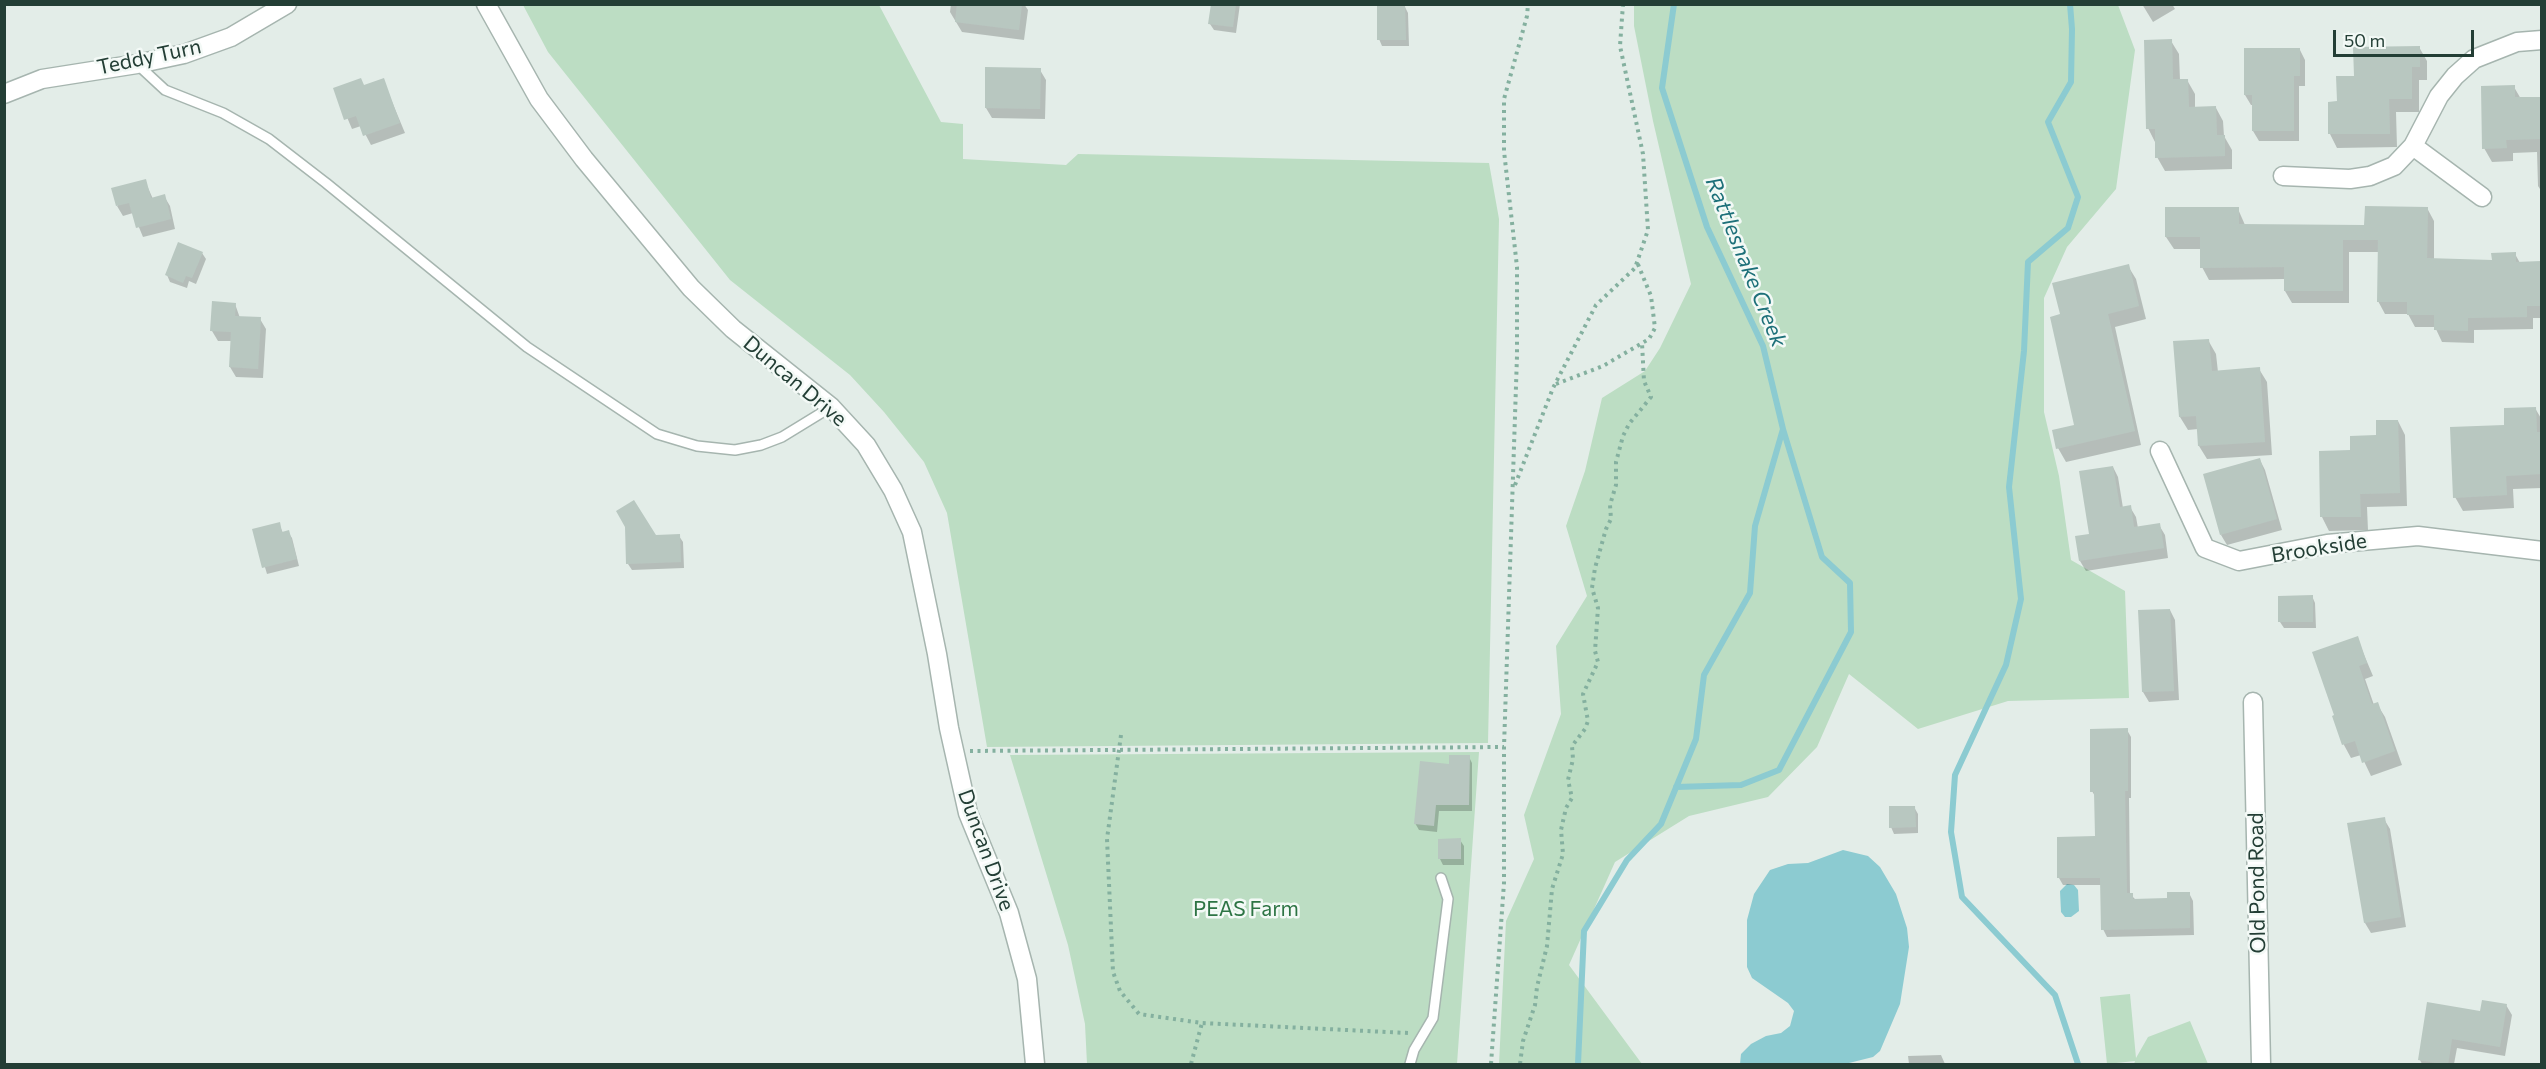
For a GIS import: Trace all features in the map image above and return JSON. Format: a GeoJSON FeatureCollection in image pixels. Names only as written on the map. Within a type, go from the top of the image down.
{"type":"FeatureCollection","features":[{"type":"Feature","properties":{"kind":"street","name":"Teddy Turn"},"geometry":{"type":"LineString","coordinates":[[4,94],[42,79],[184,54],[231,37],[287,4]]}},
{"type":"Feature","properties":{"kind":"street","name":"Duncan Drive"},"geometry":{"type":"LineString","coordinates":[[486,4],[539,99],[584,159],[691,288],[733,329],[831,406],[866,445],[893,490],[912,532],[968,813],[1009,912],[1027,979],[1035,1065]]}},
{"type":"Feature","properties":{"kind":"street"},"geometry":{"type":"LineString","coordinates":[[2283,176],[2350,178],[2370,176],[2394,166],[2412,146],[2439,96],[2455,76],[2474,59],[2517,42],[2541,40]]}},
{"type":"Feature","properties":{"kind":"street"},"geometry":{"type":"LineString","coordinates":[[2412,146],[2482,197]]}},
{"type":"Feature","properties":{"kind":"street","name":"Brookside"},"geometry":{"type":"LineString","coordinates":[[2160,451],[2205,548],[2238,561],[2327,544],[2418,536],[2541,551]]}},
{"type":"Feature","properties":{"kind":"street","name":"Old Pond Road"},"geometry":{"type":"LineString","coordinates":[[2253,702],[2261,1065]]}},
{"type":"Feature","properties":{"kind":"lane"},"geometry":{"type":"LineString","coordinates":[[137,64],[165,90],[223,113],[268,139],[326,183],[527,347],[657,434],[697,446],[735,450],[761,445],[782,437],[831,406]]}},
{"type":"Feature","properties":{"kind":"lane"},"geometry":{"type":"LineString","coordinates":[[1410,1065],[1414,1050],[1433,1018],[1448,899],[1441,878]]}},
{"type":"Feature","properties":{"kind":"path"},"geometry":{"type":"LineString","coordinates":[[1491,1065],[1504,883],[1504,747],[1514,488],[1517,267],[1504,151],[1504,99],[1528,4]]}},
{"type":"Feature","properties":{"kind":"path"},"geometry":{"type":"LineString","coordinates":[[1514,488],[1555,384],[1596,305],[1635,268],[1648,230],[1642,154],[1620,46],[1623,4]]}},
{"type":"Feature","properties":{"kind":"path"},"geometry":{"type":"LineString","coordinates":[[1555,384],[1603,366],[1649,339],[1655,328],[1651,296],[1637,262]]}},
{"type":"Feature","properties":{"kind":"path"},"geometry":{"type":"LineString","coordinates":[[1520,1065],[1523,1041],[1535,1005],[1547,946],[1552,889],[1563,854],[1561,830],[1566,808],[1572,798],[1568,780],[1574,759],[1572,746],[1588,721],[1583,694],[1598,662],[1595,651],[1598,608],[1592,588],[1595,568],[1611,519],[1610,505],[1616,485],[1616,462],[1623,436],[1629,424],[1651,397],[1644,381],[1642,343]]}},
{"type":"Feature","properties":{"kind":"path"},"geometry":{"type":"LineString","coordinates":[[1121,735],[1107,839],[1113,972],[1120,991],[1138,1014],[1202,1023],[1424,1033]]}},
{"type":"Feature","properties":{"kind":"path"},"geometry":{"type":"LineString","coordinates":[[954,751],[1504,747]]}},
{"type":"Feature","properties":{"kind":"path"},"geometry":{"type":"LineString","coordinates":[[1191,1065],[1202,1023]]}},
{"type":"Feature","properties":{"kind":"green space"},"geometry":{"type":"Polygon","coordinates":[[[523,5],[879,5],[941,122],[963,124],[963,159],[1066,165],[1078,154],[1489,163],[1499,219],[1488,743],[987,747],[947,513],[924,462],[884,412],[850,375],[730,280],[548,52],[523,5]]]}},
{"type":"Feature","properties":{"kind":"green space"},"geometry":{"type":"Polygon","coordinates":[[[1634,5],[2118,5],[2135,50],[2116,189],[2067,247],[2044,298],[2044,412],[2059,476],[2071,560],[2125,591],[2129,698],[2008,701],[1918,729],[1849,674],[1817,747],[1768,797],[1689,816],[1615,862],[1569,965],[1642,1064],[1499,1064],[1506,921],[1534,859],[1524,815],[1561,714],[1556,646],[1587,596],[1566,526],[1585,471],[1602,398],[1645,371],[1660,348],[1691,284],[1653,121],[1634,26],[1634,5]]]}},
{"type":"Feature","properties":{"kind":"green space","name":"PEAS Farm"},"geometry":{"type":"Polygon","coordinates":[[[1479,752],[1457,1064],[1087,1064],[1085,1024],[1068,945],[1010,755],[1479,752]]]}},
{"type":"Feature","properties":{"kind":"green space"},"geometry":{"type":"Polygon","coordinates":[[[2130,994],[2136,1058],[2148,1037],[2190,1021],[2208,1064],[2134,1064],[2135,1061],[2107,1064],[2100,997],[2130,994]]]}},
{"type":"Feature","properties":{"kind":"water"},"geometry":{"type":"Polygon","coordinates":[[[1843,850],[1868,856],[1880,867],[1896,894],[1907,928],[1909,947],[1900,1004],[1880,1051],[1873,1057],[1845,1064],[1740,1064],[1741,1054],[1751,1044],[1766,1036],[1781,1033],[1790,1026],[1794,1011],[1788,1003],[1752,978],[1747,967],[1747,920],[1754,894],[1770,870],[1788,864],[1808,863],[1843,850]]]}},
{"type":"Feature","properties":{"kind":"water"},"geometry":{"type":"Polygon","coordinates":[[[2067,884],[2074,885],[2078,890],[2079,911],[2071,917],[2065,917],[2061,912],[2060,891],[2067,884]]]}},
{"type":"Feature","properties":{"kind":"building"},"geometry":{"type":"Polygon","coordinates":[[[957,4],[1022,4],[1019,30],[955,22],[957,4]]]}},
{"type":"Feature","properties":{"kind":"building"},"geometry":{"type":"Polygon","coordinates":[[[1211,4],[1236,4],[1233,27],[1208,24],[1211,4]]]}},
{"type":"Feature","properties":{"kind":"building"},"geometry":{"type":"Polygon","coordinates":[[[1377,5],[1405,5],[1406,40],[1377,40],[1377,5]]]}},
{"type":"Feature","properties":{"kind":"building"},"geometry":{"type":"Polygon","coordinates":[[[2172,39],[2173,79],[2188,79],[2189,107],[2216,106],[2217,135],[2225,135],[2225,156],[2155,158],[2155,129],[2146,129],[2144,40],[2172,39]]]}},
{"type":"Feature","properties":{"kind":"building"},"geometry":{"type":"Polygon","coordinates":[[[2420,46],[2420,67],[2412,67],[2412,99],[2389,99],[2390,134],[2328,134],[2328,102],[2337,101],[2336,76],[2354,76],[2353,47],[2420,46]]]}},
{"type":"Feature","properties":{"kind":"building"},"geometry":{"type":"Polygon","coordinates":[[[2244,48],[2300,48],[2300,76],[2294,76],[2294,131],[2252,131],[2252,95],[2244,95],[2244,48]]]}},
{"type":"Feature","properties":{"kind":"building"},"geometry":{"type":"Polygon","coordinates":[[[985,67],[1041,68],[1040,109],[985,108],[985,67]]]}},
{"type":"Feature","properties":{"kind":"building"},"geometry":{"type":"Polygon","coordinates":[[[361,78],[364,85],[384,78],[400,123],[363,136],[356,116],[344,120],[333,88],[361,78]]]}},
{"type":"Feature","properties":{"kind":"building"},"geometry":{"type":"Polygon","coordinates":[[[2515,85],[2515,97],[2541,97],[2541,139],[2506,140],[2507,148],[2482,149],[2481,86],[2515,85]]]}},
{"type":"Feature","properties":{"kind":"building"},"geometry":{"type":"Polygon","coordinates":[[[146,179],[151,198],[165,194],[171,219],[136,228],[129,203],[116,206],[111,188],[146,179]]]}},
{"type":"Feature","properties":{"kind":"building"},"geometry":{"type":"Polygon","coordinates":[[[2365,206],[2428,207],[2427,258],[2492,260],[2491,253],[2516,252],[2516,262],[2541,261],[2541,306],[2527,306],[2527,317],[2468,318],[2468,331],[2434,330],[2434,315],[2407,315],[2407,302],[2377,302],[2378,240],[2343,240],[2343,291],[2284,291],[2284,267],[2200,268],[2200,237],[2165,237],[2165,207],[2239,207],[2239,224],[2364,225],[2365,206]]]}},
{"type":"Feature","properties":{"kind":"building"},"geometry":{"type":"Polygon","coordinates":[[[178,242],[203,252],[192,278],[186,276],[183,283],[165,275],[178,242]]]}},
{"type":"Feature","properties":{"kind":"building"},"geometry":{"type":"Polygon","coordinates":[[[2129,264],[2139,306],[2108,314],[2135,431],[2056,449],[2052,430],[2074,425],[2050,317],[2060,314],[2052,283],[2129,264]]]}},
{"type":"Feature","properties":{"kind":"building"},"geometry":{"type":"Polygon","coordinates":[[[212,301],[236,303],[235,316],[261,317],[258,369],[229,367],[231,332],[210,331],[212,301]]]}},
{"type":"Feature","properties":{"kind":"building"},"geometry":{"type":"Polygon","coordinates":[[[2209,339],[2212,371],[2260,367],[2265,442],[2198,446],[2196,416],[2179,417],[2173,341],[2209,339]]]}},
{"type":"Feature","properties":{"kind":"building"},"geometry":{"type":"Polygon","coordinates":[[[2536,407],[2537,432],[2541,432],[2541,474],[2506,476],[2507,495],[2453,498],[2450,427],[2504,425],[2504,408],[2536,407]]]}},
{"type":"Feature","properties":{"kind":"building"},"geometry":{"type":"Polygon","coordinates":[[[2376,420],[2398,420],[2400,493],[2360,494],[2361,517],[2320,517],[2319,451],[2350,450],[2350,436],[2376,435],[2376,420]]]}},
{"type":"Feature","properties":{"kind":"building"},"geometry":{"type":"Polygon","coordinates":[[[2260,458],[2277,519],[2220,535],[2203,474],[2260,458]]]}},
{"type":"Feature","properties":{"kind":"building"},"geometry":{"type":"Polygon","coordinates":[[[2113,466],[2120,507],[2131,505],[2134,527],[2160,523],[2164,548],[2079,561],[2075,536],[2089,534],[2079,471],[2113,466]]]}},
{"type":"Feature","properties":{"kind":"building"},"geometry":{"type":"Polygon","coordinates":[[[634,500],[656,535],[680,534],[681,562],[626,564],[625,527],[616,511],[634,500]]]}},
{"type":"Feature","properties":{"kind":"building"},"geometry":{"type":"Polygon","coordinates":[[[280,522],[282,532],[289,530],[297,559],[262,568],[252,529],[280,522]]]}},
{"type":"Feature","properties":{"kind":"building"},"geometry":{"type":"Polygon","coordinates":[[[2313,595],[2313,622],[2278,622],[2278,596],[2313,595]]]}},
{"type":"Feature","properties":{"kind":"building"},"geometry":{"type":"Polygon","coordinates":[[[2170,609],[2174,691],[2142,692],[2138,610],[2170,609]]]}},
{"type":"Feature","properties":{"kind":"building"},"geometry":{"type":"Polygon","coordinates":[[[2358,636],[2367,663],[2359,666],[2372,704],[2378,702],[2395,751],[2362,763],[2355,741],[2342,745],[2312,652],[2358,636]]]}},
{"type":"Feature","properties":{"kind":"building"},"geometry":{"type":"Polygon","coordinates":[[[2128,728],[2128,791],[2125,791],[2127,893],[2133,893],[2133,899],[2167,898],[2167,892],[2190,892],[2190,928],[2101,930],[2100,878],[2057,878],[2057,837],[2095,836],[2094,792],[2090,792],[2090,729],[2128,728]]]}},
{"type":"Feature","properties":{"kind":"building"},"geometry":{"type":"Polygon","coordinates":[[[1449,755],[1470,755],[1469,805],[1436,805],[1434,826],[1414,824],[1420,761],[1449,764],[1449,755]]]}},
{"type":"Feature","properties":{"kind":"building"},"geometry":{"type":"Polygon","coordinates":[[[1889,806],[1915,806],[1916,827],[1889,828],[1889,806]]]}},
{"type":"Feature","properties":{"kind":"building"},"geometry":{"type":"Polygon","coordinates":[[[2385,817],[2401,917],[2364,923],[2347,823],[2385,817]]]}},
{"type":"Feature","properties":{"kind":"building"},"geometry":{"type":"Polygon","coordinates":[[[1461,838],[1461,859],[1438,859],[1438,839],[1461,838]]]}},
{"type":"Feature","properties":{"kind":"building"},"geometry":{"type":"Polygon","coordinates":[[[2482,1000],[2507,1004],[2500,1047],[2452,1039],[2448,1065],[2418,1060],[2427,1002],[2480,1011],[2482,1000]]]}},
{"type":"Feature","properties":{"kind":"waterway","name":"Rattlesnake Creek"},"geometry":{"type":"LineString","coordinates":[[1578,1064],[1584,931],[1627,860],[1661,824],[1696,739],[1704,675],[1750,593],[1755,526],[1783,429],[1763,346],[1707,227],[1662,88],[1674,4]]}},
{"type":"Feature","properties":{"kind":"waterway"},"geometry":{"type":"LineString","coordinates":[[2070,4],[2071,82],[2048,122],[2078,197],[2068,228],[2028,262],[2024,351],[2009,487],[2021,599],[2006,665],[1955,775],[1951,832],[1962,897],[2055,995],[2078,1064]]}},
{"type":"Feature","properties":{"kind":"waterway"},"geometry":{"type":"LineString","coordinates":[[1676,787],[1741,785],[1779,770],[1851,632],[1850,583],[1822,557],[1783,429]]}}]}
